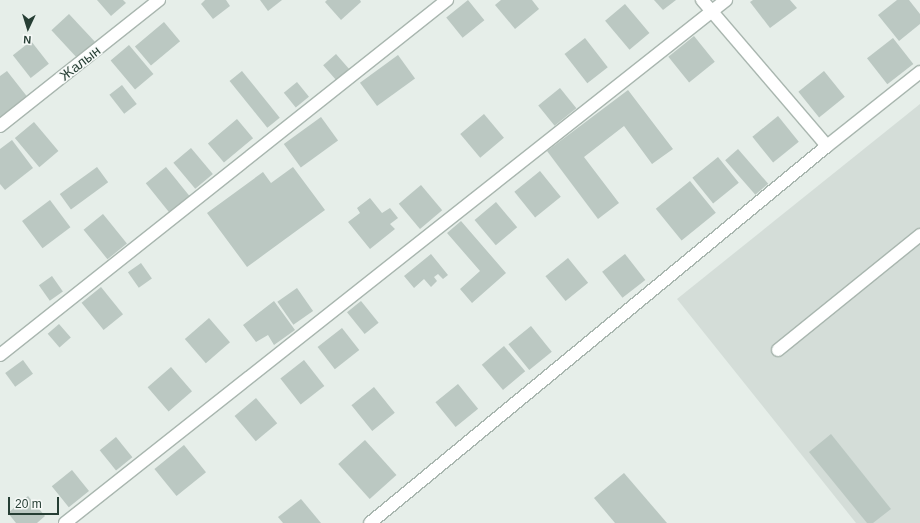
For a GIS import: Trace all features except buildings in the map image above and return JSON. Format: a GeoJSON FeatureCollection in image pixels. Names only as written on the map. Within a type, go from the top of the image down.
{"type":"FeatureCollection","features":[{"type":"Feature","properties":{"kind":"street","name":"Жалын"},"geometry":{"type":"LineString","coordinates":[[0,126],[159,0]]}},
{"type":"Feature","properties":{"kind":"street"},"geometry":{"type":"LineString","coordinates":[[0,355],[447,0]]}},
{"type":"Feature","properties":{"kind":"street"},"geometry":{"type":"LineString","coordinates":[[702,0],[827,146]]}},
{"type":"Feature","properties":{"kind":"street"},"geometry":{"type":"LineString","coordinates":[[65,523],[726,0]]}},
{"type":"Feature","properties":{"kind":"street"},"geometry":{"type":"LineString","coordinates":[[370,523],[827,146],[920,72]]}},
{"type":"Feature","properties":{"kind":"street"},"geometry":{"type":"LineString","coordinates":[[778,350],[920,235]]}},
{"type":"Feature","properties":{"kind":"shaded area"},"geometry":{"type":"Polygon","coordinates":[[[920,104],[920,523],[856,523],[677,299],[920,104]]]}}]}
